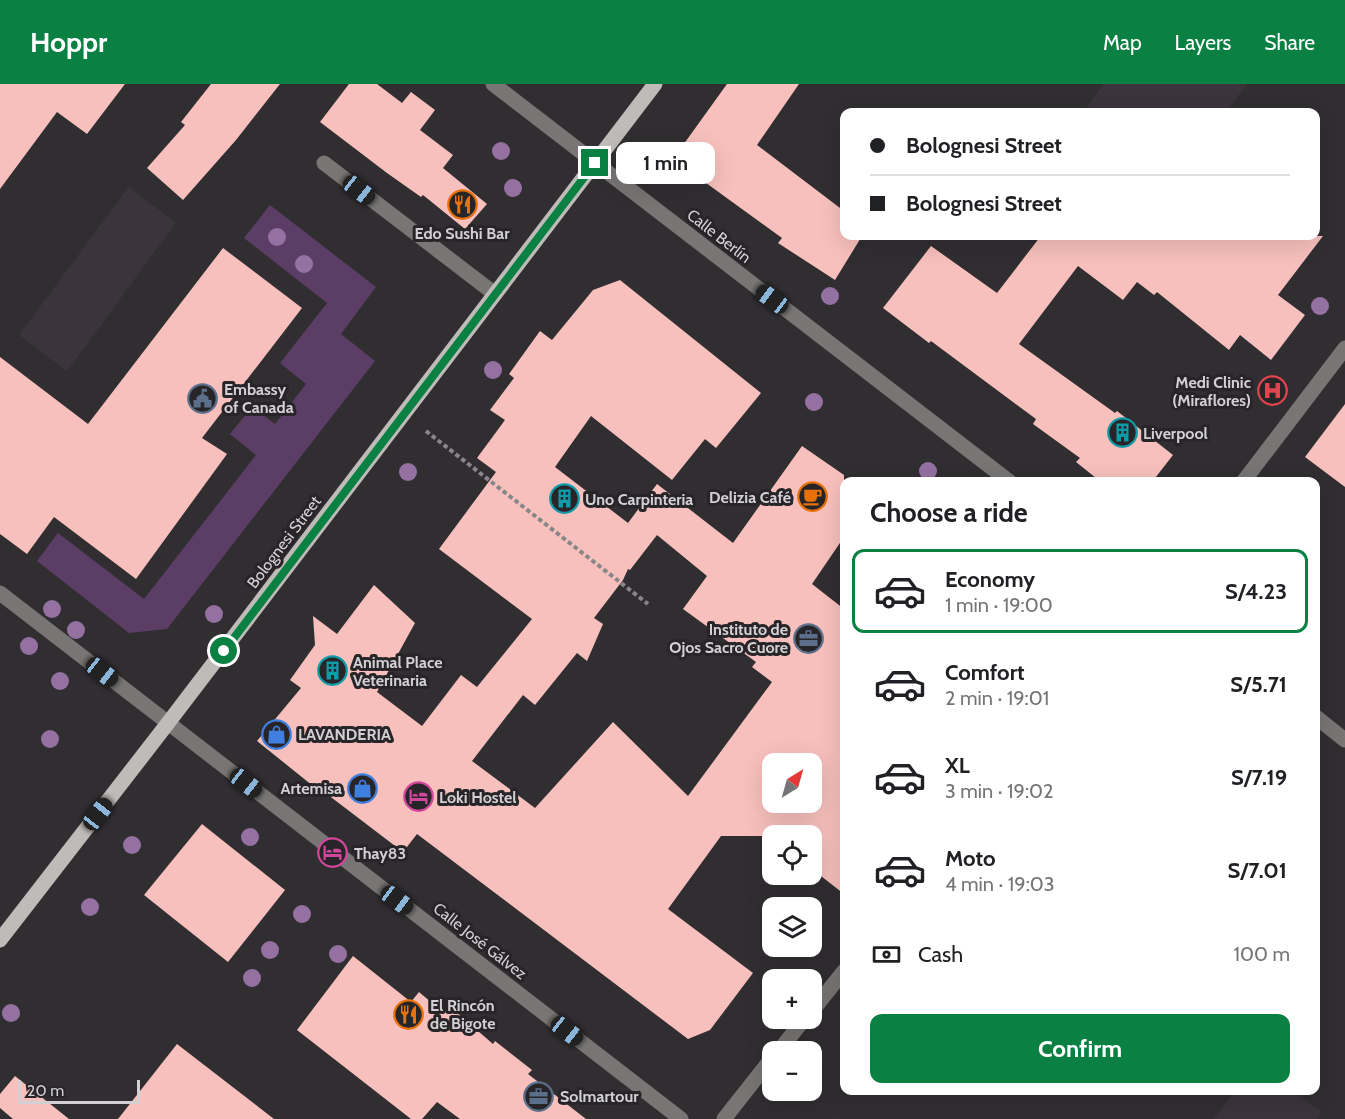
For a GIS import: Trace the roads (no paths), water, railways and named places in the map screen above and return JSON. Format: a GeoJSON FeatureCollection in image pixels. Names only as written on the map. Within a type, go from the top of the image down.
{"type":"FeatureCollection","features":[{"type":"Feature","properties":{"kind":"main road","name":"Bolognesi Street"},"geometry":{"type":"LineString","coordinates":[[0,940],[655,84]]}},
{"type":"Feature","properties":{"kind":"street","name":"Calle Berlín"},"geometry":{"type":"LineString","coordinates":[[493,84],[1003,477]]}},
{"type":"Feature","properties":{"kind":"street"},"geometry":{"type":"LineString","coordinates":[[324,163],[495,294]]}},
{"type":"Feature","properties":{"kind":"street"},"geometry":{"type":"LineString","coordinates":[[1247,477],[1345,348]]}},
{"type":"Feature","properties":{"kind":"street","name":"Calle José Gálvez"},"geometry":{"type":"LineString","coordinates":[[0,593],[681,1119]]}},
{"type":"Feature","properties":{"kind":"street"},"geometry":{"type":"LineString","coordinates":[[1320,720],[1345,740]]}},
{"type":"Feature","properties":{"kind":"street"},"geometry":{"type":"LineString","coordinates":[[822,998],[840,976]]}},
{"type":"Feature","properties":{"kind":"street"},"geometry":{"type":"LineString","coordinates":[[787,1041],[796,1029]]}},
{"type":"Feature","properties":{"kind":"street"},"geometry":{"type":"LineString","coordinates":[[724,1119],[762,1071]]}},
{"type":"Feature","properties":{"kind":"place","name":"Edo Sushi Bar"},"geometry":{"type":"Point","coordinates":[462,205]}},
{"type":"Feature","properties":{"kind":"place","name":"Medi Clinic (Miraflores)"},"geometry":{"type":"Point","coordinates":[1272,391]}},
{"type":"Feature","properties":{"kind":"place","name":"Embassy of Canada"},"geometry":{"type":"Point","coordinates":[203,398]}},
{"type":"Feature","properties":{"kind":"place","name":"Liverpool"},"geometry":{"type":"Point","coordinates":[1122,433]}},
{"type":"Feature","properties":{"kind":"place","name":"Delizia Café"},"geometry":{"type":"Point","coordinates":[812,497]}},
{"type":"Feature","properties":{"kind":"place","name":"Uno Carpinteria"},"geometry":{"type":"Point","coordinates":[564,499]}},
{"type":"Feature","properties":{"kind":"place","name":"Instituto de Ojos Sacro Cuore"},"geometry":{"type":"Point","coordinates":[809,638]}},
{"type":"Feature","properties":{"kind":"place","name":"Animal Place Veterinaria"},"geometry":{"type":"Point","coordinates":[332,671]}},
{"type":"Feature","properties":{"kind":"place","name":"LAVANDERIA"},"geometry":{"type":"Point","coordinates":[277,734]}},
{"type":"Feature","properties":{"kind":"place","name":"Artemisa"},"geometry":{"type":"Point","coordinates":[363,788]}},
{"type":"Feature","properties":{"kind":"place","name":"Loki Hostel"},"geometry":{"type":"Point","coordinates":[418,797]}},
{"type":"Feature","properties":{"kind":"place","name":"Thay83"},"geometry":{"type":"Point","coordinates":[333,853]}},
{"type":"Feature","properties":{"kind":"place","name":"El Rincón de Bigote"},"geometry":{"type":"Point","coordinates":[409,1014]}},
{"type":"Feature","properties":{"kind":"place","name":"Solmartour"},"geometry":{"type":"Point","coordinates":[539,1096]}}]}
